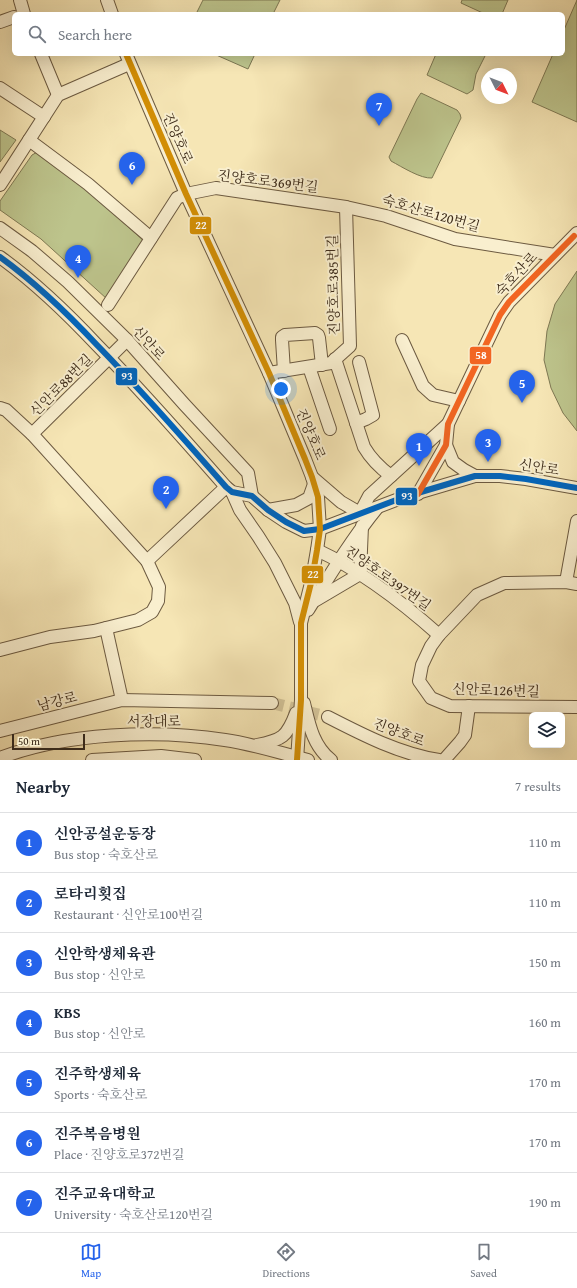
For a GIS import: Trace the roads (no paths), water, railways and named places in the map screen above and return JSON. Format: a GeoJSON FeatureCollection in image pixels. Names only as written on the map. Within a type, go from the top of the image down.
{"type":"FeatureCollection","features":[{"type":"Feature","properties":{"kind":"street"},"geometry":{"type":"LineString","coordinates":[[20,0],[23,12]]}},
{"type":"Feature","properties":{"kind":"street"},"geometry":{"type":"LineString","coordinates":[[107,0],[111,12]]}},
{"type":"Feature","properties":{"kind":"street"},"geometry":{"type":"LineString","coordinates":[[0,22],[12,18]]}},
{"type":"Feature","properties":{"kind":"street"},"geometry":{"type":"LineString","coordinates":[[42,56],[58,95]]}},
{"type":"Feature","properties":{"kind":"street"},"geometry":{"type":"LineString","coordinates":[[0,185],[58,95],[128,59]]}},
{"type":"Feature","properties":{"kind":"street","name":"진양호로"},"geometry":{"type":"LineString","coordinates":[[128,59],[186,194],[269,373],[313,480],[318,498],[320,529],[317,550],[312,579],[300,623],[301,759]]}},
{"type":"Feature","properties":{"kind":"street"},"geometry":{"type":"LineString","coordinates":[[0,88],[44,117]]}},
{"type":"Feature","properties":{"kind":"street"},"geometry":{"type":"LineString","coordinates":[[29,140],[88,184],[151,238]]}},
{"type":"Feature","properties":{"kind":"street","name":"진양호로369번길"},"geometry":{"type":"LineString","coordinates":[[186,194],[216,188],[346,207]]}},
{"type":"Feature","properties":{"kind":"street"},"geometry":{"type":"LineString","coordinates":[[108,305],[177,198],[186,194]]}},
{"type":"Feature","properties":{"kind":"street","name":"숙호산로120번길"},"geometry":{"type":"LineString","coordinates":[[346,207],[386,216],[455,239],[555,255]]}},
{"type":"Feature","properties":{"kind":"street","name":"진양호로385번길"},"geometry":{"type":"LineString","coordinates":[[269,373],[331,363],[350,346],[346,207]]}},
{"type":"Feature","properties":{"kind":"street","name":"신안로"},"geometry":{"type":"LineString","coordinates":[[0,228],[32,251],[68,282],[127,340],[248,473],[252,496]]}},
{"type":"Feature","properties":{"kind":"street","name":"숙호산로"},"geometry":{"type":"LineString","coordinates":[[418,494],[446,445],[448,424],[500,315],[509,302],[577,233]]}},
{"type":"Feature","properties":{"kind":"street"},"geometry":{"type":"LineString","coordinates":[[0,257],[54,300],[110,357],[229,489],[240,510],[275,564],[295,603],[300,623]]}},
{"type":"Feature","properties":{"kind":"street"},"geometry":{"type":"LineString","coordinates":[[284,371],[282,337],[286,335],[318,334],[320,338],[322,365]]}},
{"type":"Feature","properties":{"kind":"street","name":"신안로88번길"},"geometry":{"type":"LineString","coordinates":[[32,434],[127,340]]}},
{"type":"Feature","properties":{"kind":"street"},"geometry":{"type":"LineString","coordinates":[[402,340],[423,386],[433,395],[459,401]]}},
{"type":"Feature","properties":{"kind":"street"},"geometry":{"type":"LineString","coordinates":[[335,359],[364,447],[370,457],[380,468],[391,476]]}},
{"type":"Feature","properties":{"kind":"street"},"geometry":{"type":"LineString","coordinates":[[356,423],[373,415],[359,362]]}},
{"type":"Feature","properties":{"kind":"street"},"geometry":{"type":"LineString","coordinates":[[309,367],[330,429]]}},
{"type":"Feature","properties":{"kind":"street","name":"신안로88번길"},"geometry":{"type":"LineString","coordinates":[[0,408],[6,410],[32,434],[147,561],[159,586],[158,601],[152,612],[138,620],[106,628]]}},
{"type":"Feature","properties":{"kind":"street"},"geometry":{"type":"LineString","coordinates":[[268,510],[296,505],[309,498],[313,480],[341,502],[360,513],[369,496],[448,424]]}},
{"type":"Feature","properties":{"kind":"street"},"geometry":{"type":"LineString","coordinates":[[446,445],[453,462],[475,476]]}},
{"type":"Feature","properties":{"kind":"street","name":"신안로"},"geometry":{"type":"LineString","coordinates":[[229,489],[252,496],[268,510],[286,522],[304,531],[320,529],[360,513],[475,476],[500,476],[526,479],[577,488]]}},
{"type":"Feature","properties":{"kind":"street"},"geometry":{"type":"LineString","coordinates":[[147,561],[229,489]]}},
{"type":"Feature","properties":{"kind":"street"},"geometry":{"type":"LineString","coordinates":[[300,623],[339,560],[362,526],[377,508]]}},
{"type":"Feature","properties":{"kind":"street","name":"신안로126번길"},"geometry":{"type":"LineString","coordinates":[[577,521],[572,583],[504,583],[477,595],[439,635],[431,646],[422,665],[419,682],[431,698],[450,706],[577,707]]}},
{"type":"Feature","properties":{"kind":"street"},"geometry":{"type":"LineString","coordinates":[[313,602],[360,574],[362,526]]}},
{"type":"Feature","properties":{"kind":"street","name":"진양호로397번길"},"geometry":{"type":"LineString","coordinates":[[317,550],[339,560],[360,574],[410,609],[439,635]]}},
{"type":"Feature","properties":{"kind":"street"},"geometry":{"type":"LineString","coordinates":[[0,650],[50,638],[106,628],[122,700],[272,703]]}},
{"type":"Feature","properties":{"kind":"street"},"geometry":{"type":"LineString","coordinates":[[254,746],[275,742],[285,735],[291,727],[301,696]]}},
{"type":"Feature","properties":{"kind":"street"},"geometry":{"type":"LineString","coordinates":[[301,696],[315,740],[324,755],[331,760]]}},
{"type":"Feature","properties":{"kind":"street","name":"남강로"},"geometry":{"type":"LineString","coordinates":[[0,731],[122,700]]}},
{"type":"Feature","properties":{"kind":"street"},"geometry":{"type":"LineString","coordinates":[[444,760],[465,735],[469,706]]}},
{"type":"Feature","properties":{"kind":"street","name":"진양호로"},"geometry":{"type":"LineString","coordinates":[[328,717],[374,739],[422,757],[440,760]]}},
{"type":"Feature","properties":{"kind":"street","name":"서장대로"},"geometry":{"type":"LineString","coordinates":[[0,758],[38,746],[72,740],[134,735],[194,736],[225,740],[254,746],[301,759]]}},
{"type":"Feature","properties":{"kind":"street"},"geometry":{"type":"LineString","coordinates":[[95,760],[161,756],[195,760]]}},
{"type":"Feature","properties":{"kind":"tunnel"},"geometry":{"type":"LineString","coordinates":[[272,703],[328,717]]}},
{"type":"Feature","properties":{"kind":"place","name":"진주교육대학교"},"geometry":{"type":"Point","coordinates":[379,126]}},
{"type":"Feature","properties":{"kind":"place","name":"진주복음병원"},"geometry":{"type":"Point","coordinates":[132,185]}},
{"type":"Feature","properties":{"kind":"place","name":"KBS"},"geometry":{"type":"Point","coordinates":[78,278]}},
{"type":"Feature","properties":{"kind":"place","name":"진주학생체육"},"geometry":{"type":"Point","coordinates":[522,403]}},
{"type":"Feature","properties":{"kind":"place","name":"신안학생체육관"},"geometry":{"type":"Point","coordinates":[488,462]}},
{"type":"Feature","properties":{"kind":"place","name":"신안공설운동장"},"geometry":{"type":"Point","coordinates":[419,466]}},
{"type":"Feature","properties":{"kind":"place","name":"로타리횟집"},"geometry":{"type":"Point","coordinates":[166,509]}}]}
